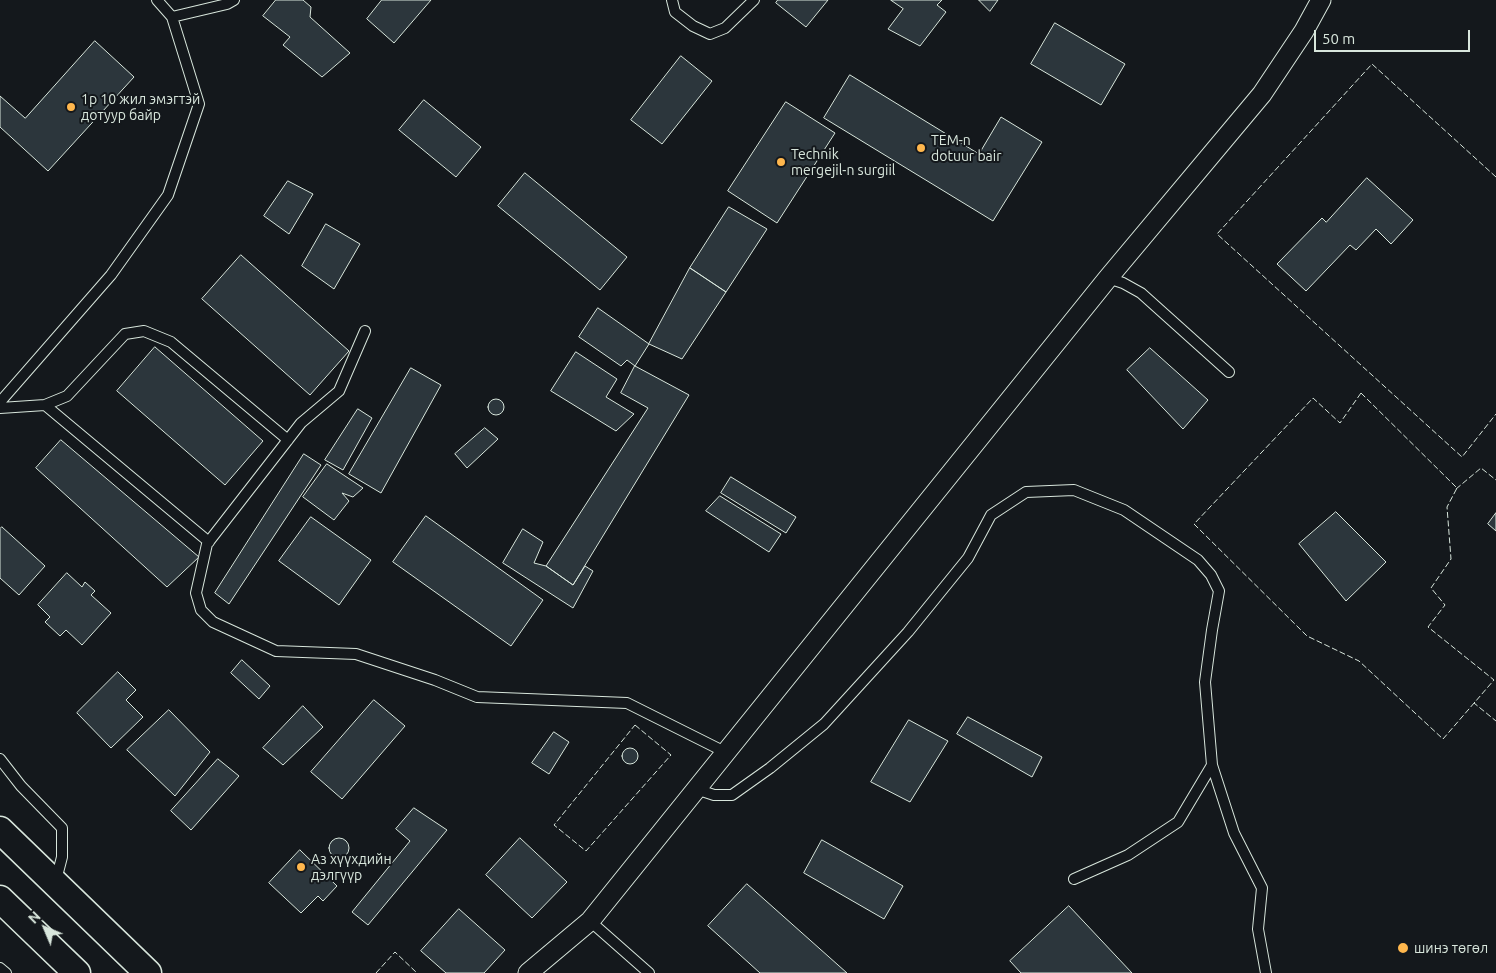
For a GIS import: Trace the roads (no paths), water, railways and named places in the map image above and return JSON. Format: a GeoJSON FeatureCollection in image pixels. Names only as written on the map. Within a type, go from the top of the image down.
{"type":"FeatureCollection","features":[{"type":"Feature","properties":{"kind":"main road"},"geometry":{"type":"LineString","coordinates":[[0,830],[148,973]]}},
{"type":"Feature","properties":{"kind":"main road"},"geometry":{"type":"LineString","coordinates":[[0,898],[67,969]]}},
{"type":"Feature","properties":{"kind":"street"},"geometry":{"type":"LineString","coordinates":[[528,973],[590,921],[1108,278],[1262,94],[1304,30],[1321,0]]}},
{"type":"Feature","properties":{"kind":"lane"},"geometry":{"type":"LineString","coordinates":[[0,402],[112,275],[168,194],[199,104],[172,17],[157,0]]}},
{"type":"Feature","properties":{"kind":"lane"},"geometry":{"type":"LineString","coordinates":[[172,17],[227,4],[234,0]]}},
{"type":"Feature","properties":{"kind":"lane"},"geometry":{"type":"LineString","coordinates":[[672,0],[675,12],[693,26],[710,34],[724,28],[754,0]]}},
{"type":"Feature","properties":{"kind":"lane"},"geometry":{"type":"LineString","coordinates":[[1108,278],[1124,283],[1141,293],[1229,372]]}},
{"type":"Feature","properties":{"kind":"lane"},"geometry":{"type":"LineString","coordinates":[[0,408],[44,405],[67,396],[125,334],[144,331],[171,342],[288,440]]}},
{"type":"Feature","properties":{"kind":"lane"},"geometry":{"type":"LineString","coordinates":[[365,331],[339,391],[301,423],[207,544],[196,593],[201,610],[213,622],[276,651],[356,654],[435,680],[477,697],[627,703],[725,752]]}},
{"type":"Feature","properties":{"kind":"lane"},"geometry":{"type":"LineString","coordinates":[[44,405],[209,542]]}},
{"type":"Feature","properties":{"kind":"lane"},"geometry":{"type":"LineString","coordinates":[[696,789],[714,795],[732,795],[770,768],[824,724],[908,632],[968,558],[991,515],[1026,492],[1074,490],[1124,510],[1198,560],[1211,575],[1219,591],[1205,682],[1212,765],[1234,833],[1262,888],[1258,930],[1266,973]]}},
{"type":"Feature","properties":{"kind":"lane"},"geometry":{"type":"LineString","coordinates":[[0,760],[20,786],[62,828],[62,857],[55,883]]}},
{"type":"Feature","properties":{"kind":"lane"},"geometry":{"type":"LineString","coordinates":[[1074,879],[1128,855],[1178,822],[1212,765]]}},
{"type":"Feature","properties":{"kind":"lane"},"geometry":{"type":"LineString","coordinates":[[590,921],[649,973]]}},
{"type":"Feature","properties":{"kind":"lane"},"geometry":{"type":"LineString","coordinates":[[0,968],[6,973]]}},
{"type":"Feature","properties":{"kind":"place","name":"1р 10 жил эмэгтэй дотуур байр"},"geometry":{"type":"Point","coordinates":[71,107]}},
{"type":"Feature","properties":{"kind":"place","name":"TEM-n dotuur bair"},"geometry":{"type":"Point","coordinates":[921,148]}},
{"type":"Feature","properties":{"kind":"place","name":"Technik mergejil-n surgiil"},"geometry":{"type":"Point","coordinates":[781,162]}},
{"type":"Feature","properties":{"kind":"place","name":"Аз хүүхдийн дэлгүүр"},"geometry":{"type":"Point","coordinates":[301,867]}},
{"type":"Feature","properties":{"kind":"place","name":"шинэ төгөл"},"geometry":{"type":"Point","coordinates":[1403,948]}}]}
